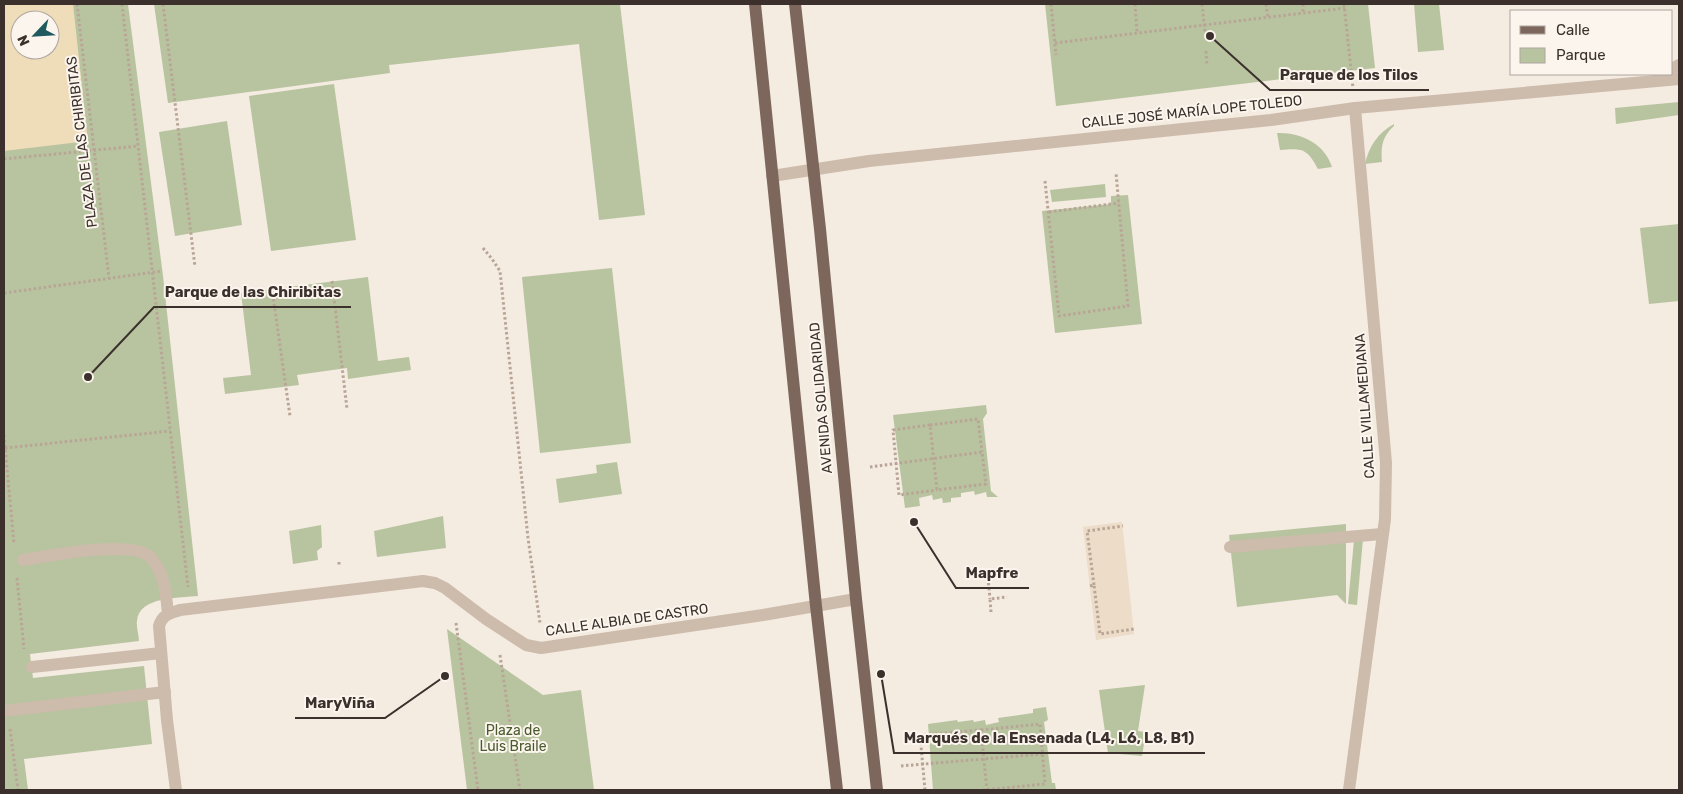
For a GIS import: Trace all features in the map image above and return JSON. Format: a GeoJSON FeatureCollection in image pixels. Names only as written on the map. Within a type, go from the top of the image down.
{"type":"FeatureCollection","features":[{"type":"Feature","properties":{"kind":"main road","name":"AVENIDA SOLIDARIDAD"},"geometry":{"type":"LineString","coordinates":[[755,4],[836,790]]}},
{"type":"Feature","properties":{"kind":"main road","name":"AVENIDA SOLIDARIDAD"},"geometry":{"type":"LineString","coordinates":[[796,4],[877,790]]}},
{"type":"Feature","properties":{"kind":"street","name":"CALLE JOSÉ MARÍA LOPE TOLEDO"},"geometry":{"type":"LineString","coordinates":[[1646,82],[1659,75]]}},
{"type":"Feature","properties":{"kind":"street","name":"CALLE JOSÉ MARÍA LOPE TOLEDO"},"geometry":{"type":"LineString","coordinates":[[772,176],[870,161],[1270,120],[1356,108],[1679,79]]}},
{"type":"Feature","properties":{"kind":"street","name":"CALLE VILLAMEDIANA"},"geometry":{"type":"LineString","coordinates":[[1349,790],[1386,510],[1386,462],[1356,108]]}},
{"type":"Feature","properties":{"kind":"street"},"geometry":{"type":"LineString","coordinates":[[1230,546],[1382,534]]}},
{"type":"Feature","properties":{"kind":"street"},"geometry":{"type":"LineString","coordinates":[[23,560],[121,548],[137,550],[151,557],[164,581],[168,614],[162,618],[159,626],[176,790]]}},
{"type":"Feature","properties":{"kind":"street","name":"CALLE ALBIA DE CASTRO"},"geometry":{"type":"LineString","coordinates":[[168,614],[180,610],[422,581],[435,583],[445,588],[486,619],[526,645],[541,648],[856,599]]}},
{"type":"Feature","properties":{"kind":"street"},"geometry":{"type":"LineString","coordinates":[[32,667],[161,653]]}},
{"type":"Feature","properties":{"kind":"street"},"geometry":{"type":"LineString","coordinates":[[6,710],[165,692]]}},
{"type":"Feature","properties":{"kind":"path","name":"PLAZA DE LAS CHIRIBITAS"},"geometry":{"type":"LineString","coordinates":[[78,4],[110,278]]}},
{"type":"Feature","properties":{"kind":"path"},"geometry":{"type":"LineString","coordinates":[[122,4],[188,588]]}},
{"type":"Feature","properties":{"kind":"path"},"geometry":{"type":"LineString","coordinates":[[164,4],[195,267]]}},
{"type":"Feature","properties":{"kind":"path"},"geometry":{"type":"LineString","coordinates":[[1051,4],[1056,55]]}},
{"type":"Feature","properties":{"kind":"path"},"geometry":{"type":"LineString","coordinates":[[1135,4],[1137,32]]}},
{"type":"Feature","properties":{"kind":"path"},"geometry":{"type":"LineString","coordinates":[[1202,4],[1204,32]]}},
{"type":"Feature","properties":{"kind":"path"},"geometry":{"type":"LineString","coordinates":[[1266,4],[1268,18]]}},
{"type":"Feature","properties":{"kind":"path"},"geometry":{"type":"LineString","coordinates":[[1302,4],[1304,14]]}},
{"type":"Feature","properties":{"kind":"path"},"geometry":{"type":"LineString","coordinates":[[1055,43],[1304,14],[1345,6],[1356,108]]}},
{"type":"Feature","properties":{"kind":"path"},"geometry":{"type":"LineString","coordinates":[[1206,50],[1207,66]]}},
{"type":"Feature","properties":{"kind":"path"},"geometry":{"type":"LineString","coordinates":[[4,159],[138,146]]}},
{"type":"Feature","properties":{"kind":"path"},"geometry":{"type":"LineString","coordinates":[[1045,182],[1058,316],[1128,306],[1116,173]]}},
{"type":"Feature","properties":{"kind":"path"},"geometry":{"type":"LineString","coordinates":[[1049,212],[1119,203]]}},
{"type":"Feature","properties":{"kind":"path"},"geometry":{"type":"LineString","coordinates":[[483,248],[500,272],[527,528],[540,623]]}},
{"type":"Feature","properties":{"kind":"path"},"geometry":{"type":"LineString","coordinates":[[4,293],[162,271]]}},
{"type":"Feature","properties":{"kind":"path"},"geometry":{"type":"LineString","coordinates":[[332,281],[347,409]]}},
{"type":"Feature","properties":{"kind":"path"},"geometry":{"type":"LineString","coordinates":[[272,289],[290,416]]}},
{"type":"Feature","properties":{"kind":"path"},"geometry":{"type":"LineString","coordinates":[[978,419],[982,452],[986,484],[899,495],[893,430],[978,419]]}},
{"type":"Feature","properties":{"kind":"path"},"geometry":{"type":"LineString","coordinates":[[930,425],[937,490]]}},
{"type":"Feature","properties":{"kind":"path"},"geometry":{"type":"LineString","coordinates":[[5,448],[170,431]]}},
{"type":"Feature","properties":{"kind":"path"},"geometry":{"type":"LineString","coordinates":[[870,467],[982,452]]}},
{"type":"Feature","properties":{"kind":"path"},"geometry":{"type":"LineString","coordinates":[[1123,526],[1087,531],[1092,585],[1100,634],[1134,629]]}},
{"type":"Feature","properties":{"kind":"path"},"geometry":{"type":"LineString","coordinates":[[339,562],[339,567]]}},
{"type":"Feature","properties":{"kind":"path"},"geometry":{"type":"LineString","coordinates":[[988,578],[991,612]]}},
{"type":"Feature","properties":{"kind":"path"},"geometry":{"type":"LineString","coordinates":[[990,599],[1007,597]]}},
{"type":"Feature","properties":{"kind":"path"},"geometry":{"type":"LineString","coordinates":[[456,623],[478,790]]}},
{"type":"Feature","properties":{"kind":"path"},"geometry":{"type":"LineString","coordinates":[[500,655],[520,790]]}},
{"type":"Feature","properties":{"kind":"path"},"geometry":{"type":"LineString","coordinates":[[6,710],[18,790]]}},
{"type":"Feature","properties":{"kind":"path"},"geometry":{"type":"LineString","coordinates":[[925,790],[920,735],[1040,724],[1045,784],[983,790]]}},
{"type":"Feature","properties":{"kind":"path"},"geometry":{"type":"LineString","coordinates":[[981,730],[987,790]]}},
{"type":"Feature","properties":{"kind":"path"},"geometry":{"type":"LineString","coordinates":[[901,766],[1042,754]]}},
{"type":"Feature","properties":{"kind":"green space"},"geometry":{"type":"Polygon","coordinates":[[[4,4],[128,4],[163,276],[198,596],[171,598],[145,607],[139,613],[137,621],[139,641],[30,654],[33,678],[144,666],[152,744],[24,759],[28,790],[4,790],[4,4]]]}},
{"type":"Feature","properties":{"kind":"green space"},"geometry":{"type":"Polygon","coordinates":[[[154,4],[620,4],[645,215],[599,220],[579,44],[389,65],[390,73],[168,103],[154,4]]]}},
{"type":"Feature","properties":{"kind":"green space"},"geometry":{"type":"Polygon","coordinates":[[[1045,4],[1368,4],[1375,68],[1056,106],[1045,4]]]}},
{"type":"Feature","properties":{"kind":"green space"},"geometry":{"type":"Polygon","coordinates":[[[1414,4],[1439,4],[1444,50],[1418,52],[1414,4]]]}},
{"type":"Feature","properties":{"kind":"green space"},"geometry":{"type":"Polygon","coordinates":[[[334,84],[356,240],[271,251],[249,96],[334,84]]]}},
{"type":"Feature","properties":{"kind":"green space"},"geometry":{"type":"Polygon","coordinates":[[[1679,102],[1679,115],[1616,124],[1615,108],[1679,102]]]}},
{"type":"Feature","properties":{"kind":"green space"},"geometry":{"type":"Polygon","coordinates":[[[227,121],[242,225],[175,236],[159,132],[227,121]]]}},
{"type":"Feature","properties":{"kind":"green space"},"geometry":{"type":"Polygon","coordinates":[[[1394,124],[1383,142],[1382,162],[1365,164],[1369,151],[1375,141],[1394,124]]]}},
{"type":"Feature","properties":{"kind":"green space"},"geometry":{"type":"Polygon","coordinates":[[[1277,133],[1295,135],[1311,141],[1324,152],[1332,167],[1318,169],[1311,157],[1303,151],[1294,149],[1280,150],[1277,133]]]}},
{"type":"Feature","properties":{"kind":"green space"},"geometry":{"type":"Polygon","coordinates":[[[1105,184],[1106,197],[1052,202],[1050,190],[1105,184]]]}},
{"type":"Feature","properties":{"kind":"green space"},"geometry":{"type":"Polygon","coordinates":[[[1128,195],[1142,324],[1055,333],[1042,211],[1111,204],[1111,196],[1128,195]]]}},
{"type":"Feature","properties":{"kind":"green space"},"geometry":{"type":"Polygon","coordinates":[[[1679,224],[1679,301],[1649,304],[1640,228],[1679,224]]]}},
{"type":"Feature","properties":{"kind":"green space"},"geometry":{"type":"Polygon","coordinates":[[[612,268],[631,443],[540,453],[522,277],[612,268]]]}},
{"type":"Feature","properties":{"kind":"green space"},"geometry":{"type":"Polygon","coordinates":[[[368,277],[378,361],[409,357],[411,370],[348,379],[347,368],[297,375],[299,385],[225,394],[223,378],[251,375],[241,293],[368,277]]]}},
{"type":"Feature","properties":{"kind":"green space"},"geometry":{"type":"Polygon","coordinates":[[[986,405],[987,413],[983,419],[991,491],[998,497],[987,497],[986,492],[975,495],[974,491],[961,493],[961,497],[951,498],[951,502],[943,503],[942,498],[933,500],[932,495],[919,498],[920,506],[905,508],[893,415],[986,405]]]}},
{"type":"Feature","properties":{"kind":"green space"},"geometry":{"type":"Polygon","coordinates":[[[617,462],[622,494],[559,503],[556,479],[597,473],[596,465],[617,462]]]}},
{"type":"Feature","properties":{"kind":"green space"},"geometry":{"type":"Polygon","coordinates":[[[443,516],[446,548],[377,557],[374,531],[443,516]]]}},
{"type":"Feature","properties":{"kind":"green space"},"geometry":{"type":"Polygon","coordinates":[[[1346,524],[1346,604],[1337,595],[1237,607],[1229,535],[1346,524]]]}},
{"type":"Feature","properties":{"kind":"green space"},"geometry":{"type":"Polygon","coordinates":[[[321,525],[322,547],[317,551],[318,560],[293,564],[289,531],[321,525]]]}},
{"type":"Feature","properties":{"kind":"green space"},"geometry":{"type":"Polygon","coordinates":[[[1363,539],[1357,605],[1348,604],[1354,540],[1363,539]]]}},
{"type":"Feature","properties":{"kind":"green space","name":"Plaza de Luis Braile"},"geometry":{"type":"Polygon","coordinates":[[[447,629],[543,695],[581,690],[594,790],[467,790],[447,629]]]}},
{"type":"Feature","properties":{"kind":"green space"},"geometry":{"type":"Polygon","coordinates":[[[1145,685],[1138,731],[1146,732],[1142,756],[1108,753],[1099,690],[1145,685]]]}},
{"type":"Feature","properties":{"kind":"green space"},"geometry":{"type":"Polygon","coordinates":[[[1046,707],[1048,720],[1044,722],[1052,783],[1055,783],[1056,790],[933,790],[928,724],[957,720],[958,722],[973,720],[974,722],[985,720],[986,725],[999,722],[998,718],[1033,713],[1033,709],[1046,707]]]}},
{"type":"Feature","properties":{"kind":"sand"},"geometry":{"type":"Polygon","coordinates":[[[4,4],[73,4],[88,141],[4,151],[4,4]]]}},
{"type":"Feature","properties":{"kind":"shaded area"},"geometry":{"type":"Polygon","coordinates":[[[1122,522],[1134,634],[1096,640],[1083,527],[1122,522]]]}},
{"type":"Feature","properties":{"kind":"place","name":"Parque de los Tilos"},"geometry":{"type":"Point","coordinates":[1210,36]}},
{"type":"Feature","properties":{"kind":"place","name":"Parque de las Chiribitas"},"geometry":{"type":"Point","coordinates":[88,377]}},
{"type":"Feature","properties":{"kind":"place","name":"Mapfre"},"geometry":{"type":"Point","coordinates":[914,522]}},
{"type":"Feature","properties":{"kind":"place","name":"Marqués de la Ensenada (L4, L6, L8, B1)"},"geometry":{"type":"Point","coordinates":[881,674]}},
{"type":"Feature","properties":{"kind":"place","name":"MaryViña"},"geometry":{"type":"Point","coordinates":[445,676]}}]}
